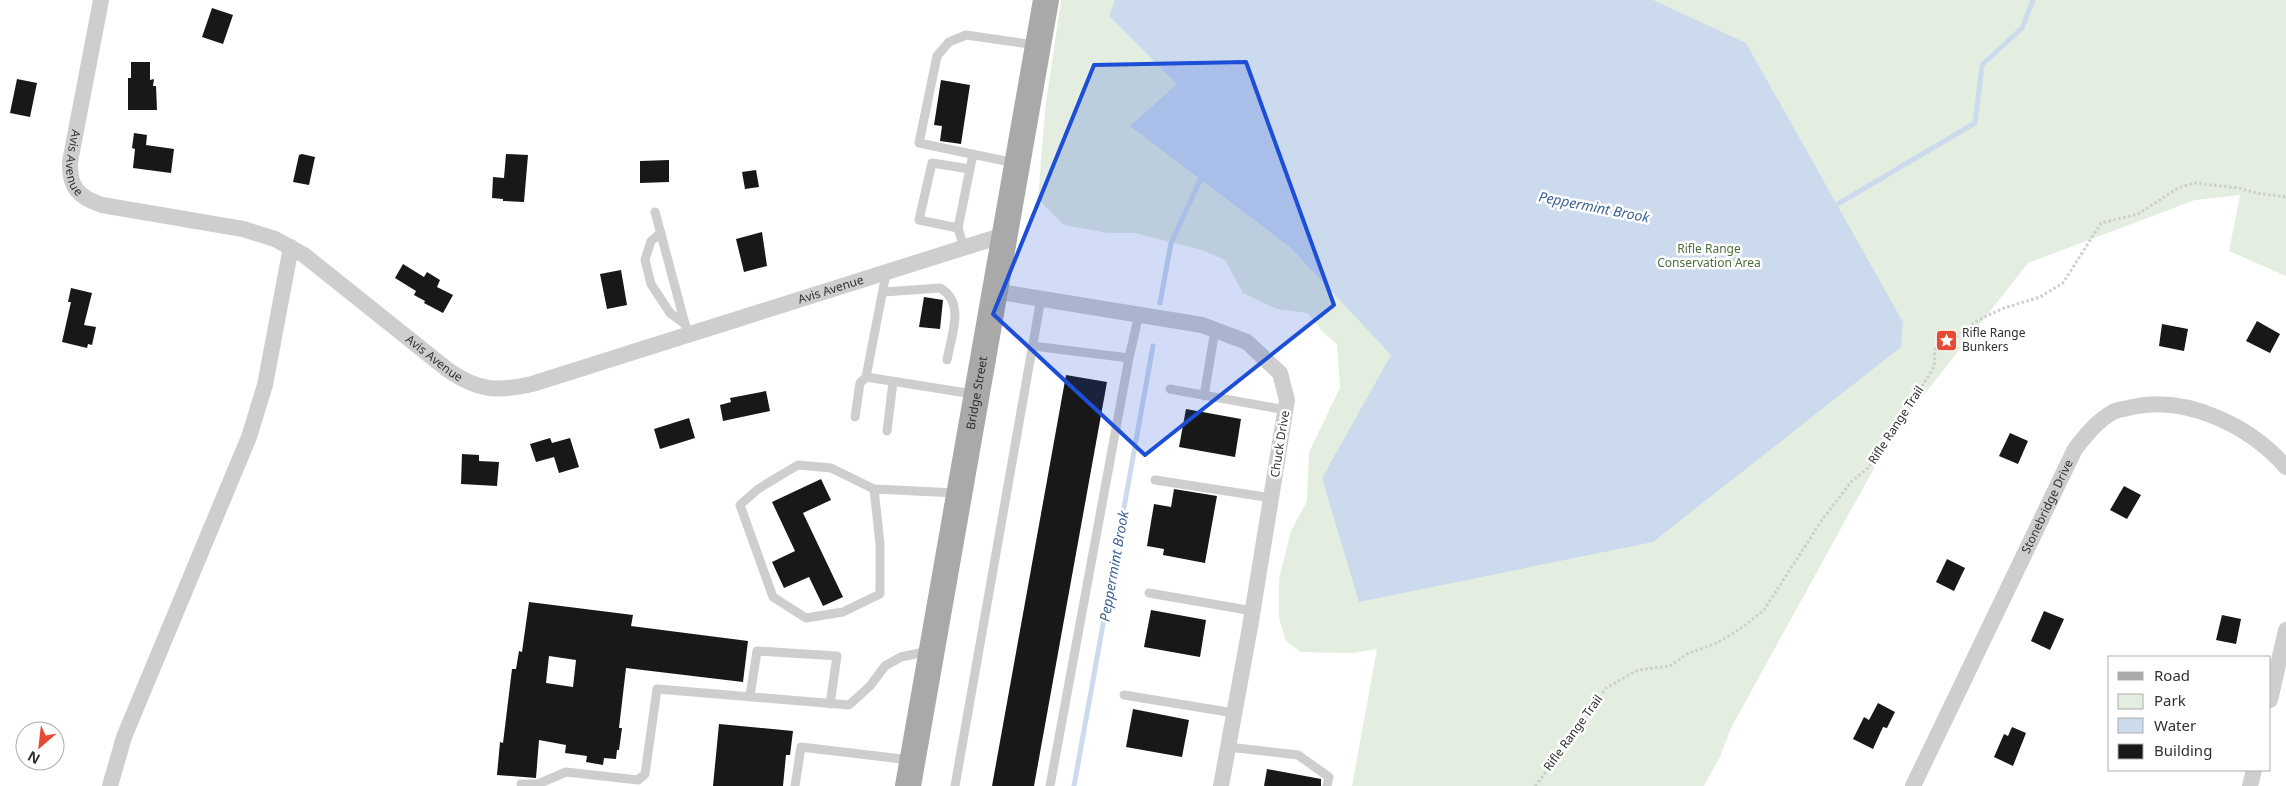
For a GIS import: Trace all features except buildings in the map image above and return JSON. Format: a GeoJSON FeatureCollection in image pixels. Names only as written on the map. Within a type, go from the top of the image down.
{"type":"FeatureCollection","features":[{"type":"Feature","properties":{"kind":"main road","name":"Bridge Street"},"geometry":{"type":"LineString","coordinates":[[908,786],[1046,0]]}},
{"type":"Feature","properties":{"kind":"street","name":"Avis Avenue"},"geometry":{"type":"LineString","coordinates":[[101,0],[70,162],[70,175],[73,186],[85,198],[102,205],[243,228],[291,247],[448,370],[476,386],[492,390],[509,389],[532,384],[687,330],[886,274],[1004,236]]}},
{"type":"Feature","properties":{"kind":"street"},"geometry":{"type":"LineString","coordinates":[[110,786],[124,737],[250,437],[265,384],[291,247]]}},
{"type":"Feature","properties":{"kind":"street","name":"Chuck Drive"},"geometry":{"type":"LineString","coordinates":[[994,291],[1202,325],[1247,342],[1280,372],[1287,400],[1286,410],[1253,610],[1221,786]]}},
{"type":"Feature","properties":{"kind":"street","name":"Stonebridge Drive"},"geometry":{"type":"LineString","coordinates":[[1912,786],[2075,449],[2093,426],[2114,411],[2141,405],[2179,407],[2202,412],[2257,439],[2286,467]]}},
{"type":"Feature","properties":{"kind":"street"},"geometry":{"type":"LineString","coordinates":[[2271,696],[2286,630]]}},
{"type":"Feature","properties":{"kind":"street"},"geometry":{"type":"LineString","coordinates":[[2250,786],[2254,771]]}},
{"type":"Feature","properties":{"kind":"lane"},"geometry":{"type":"LineString","coordinates":[[1017,163],[920,143],[937,56],[949,42],[966,35],[1038,45]]}},
{"type":"Feature","properties":{"kind":"lane"},"geometry":{"type":"LineString","coordinates":[[964,248],[958,228],[973,154]]}},
{"type":"Feature","properties":{"kind":"lane"},"geometry":{"type":"LineString","coordinates":[[958,228],[919,220],[932,163],[970,169]]}},
{"type":"Feature","properties":{"kind":"lane"},"geometry":{"type":"LineString","coordinates":[[655,212],[687,330]]}},
{"type":"Feature","properties":{"kind":"lane"},"geometry":{"type":"LineString","coordinates":[[661,233],[651,241],[645,260],[651,284],[670,313],[687,330]]}},
{"type":"Feature","properties":{"kind":"lane"},"geometry":{"type":"LineString","coordinates":[[855,417],[860,383],[866,377],[886,274]]}},
{"type":"Feature","properties":{"kind":"lane"},"geometry":{"type":"LineString","coordinates":[[884,292],[940,288],[948,292],[953,299],[956,309],[947,360]]}},
{"type":"Feature","properties":{"kind":"lane"},"geometry":{"type":"LineString","coordinates":[[955,786],[1041,298]]}},
{"type":"Feature","properties":{"kind":"lane"},"geometry":{"type":"LineString","coordinates":[[1050,786],[1129,358],[1139,314]]}},
{"type":"Feature","properties":{"kind":"lane"},"geometry":{"type":"LineString","coordinates":[[1204,396],[1215,330]]}},
{"type":"Feature","properties":{"kind":"lane"},"geometry":{"type":"LineString","coordinates":[[1033,346],[1129,358]]}},
{"type":"Feature","properties":{"kind":"lane"},"geometry":{"type":"LineString","coordinates":[[866,377],[976,395]]}},
{"type":"Feature","properties":{"kind":"lane"},"geometry":{"type":"LineString","coordinates":[[888,431],[893,382]]}},
{"type":"Feature","properties":{"kind":"lane"},"geometry":{"type":"LineString","coordinates":[[1170,389],[1286,410]]}},
{"type":"Feature","properties":{"kind":"lane"},"geometry":{"type":"LineString","coordinates":[[874,489],[880,544],[880,594],[843,612],[806,618],[772,597],[740,505],[758,490],[798,465],[831,468],[874,489],[959,493]]}},
{"type":"Feature","properties":{"kind":"lane"},"geometry":{"type":"LineString","coordinates":[[1155,480],[1272,498]]}},
{"type":"Feature","properties":{"kind":"lane"},"geometry":{"type":"LineString","coordinates":[[1149,593],[1253,610]]}},
{"type":"Feature","properties":{"kind":"lane"},"geometry":{"type":"LineString","coordinates":[[750,696],[757,651],[837,656],[830,704]]}},
{"type":"Feature","properties":{"kind":"lane"},"geometry":{"type":"LineString","coordinates":[[521,784],[538,784],[566,772],[638,780],[645,774],[657,689],[849,706],[870,686],[885,666],[901,657],[932,651]]}},
{"type":"Feature","properties":{"kind":"lane"},"geometry":{"type":"LineString","coordinates":[[1124,695],[1234,714]]}},
{"type":"Feature","properties":{"kind":"lane"},"geometry":{"type":"LineString","coordinates":[[1228,746],[1298,755],[1329,776],[1327,786]]}},
{"type":"Feature","properties":{"kind":"lane"},"geometry":{"type":"LineString","coordinates":[[794,786],[801,747],[912,760]]}},
{"type":"Feature","properties":{"kind":"path","name":"Rifle Range Trail"},"geometry":{"type":"LineString","coordinates":[[1535,786],[1572,738],[1606,688],[1638,670],[1670,666],[1687,654],[1717,643],[1743,627],[1764,610],[1822,520],[1851,482],[1868,468],[1934,367],[1935,349],[1951,341],[1978,320],[2004,308],[2040,297],[2063,283],[2101,223],[2138,214],[2178,188],[2200,182],[2286,197]]}},
{"type":"Feature","properties":{"kind":"highlighted area"},"geometry":{"type":"Polygon","coordinates":[[[1246,62],[1334,305],[1145,455],[993,314],[1094,65],[1246,62]]]}},
{"type":"Feature","properties":{"kind":"green space","name":"Rifle Range Conservation Area"},"geometry":{"type":"Polygon","coordinates":[[[1061,0],[2286,0],[2286,276],[2229,251],[2240,195],[2195,200],[2028,263],[1893,434],[1732,726],[1719,759],[1704,786],[1352,786],[1377,649],[1352,653],[1301,652],[1286,641],[1279,618],[1279,579],[1291,531],[1307,501],[1309,452],[1340,388],[1337,344],[1323,332],[1308,313],[1277,309],[1243,293],[1225,260],[1202,250],[1135,233],[1108,233],[1064,225],[1038,199],[1045,110],[1061,0]]]}},
{"type":"Feature","properties":{"kind":"water"},"geometry":{"type":"Polygon","coordinates":[[[1115,0],[1653,0],[1746,43],[1903,322],[1901,347],[1653,542],[1359,602],[1322,478],[1391,355],[1291,248],[1130,126],[1177,84],[1109,16],[1115,0]]]}},
{"type":"Feature","properties":{"kind":"waterway","name":"Peppermint Brook"},"geometry":{"type":"LineString","coordinates":[[1831,208],[1975,123],[1982,65],[2022,28],[2033,0]]}},
{"type":"Feature","properties":{"kind":"waterway","name":"Peppermint Brook"},"geometry":{"type":"LineString","coordinates":[[1160,303],[1171,243],[1203,174]]}},
{"type":"Feature","properties":{"kind":"waterway","name":"Peppermint Brook"},"geometry":{"type":"LineString","coordinates":[[1074,786],[1153,346]]}},
{"type":"Feature","properties":{"kind":"place","name":"Rifle Range Bunkers"},"geometry":{"type":"Point","coordinates":[1946,340]}}]}
